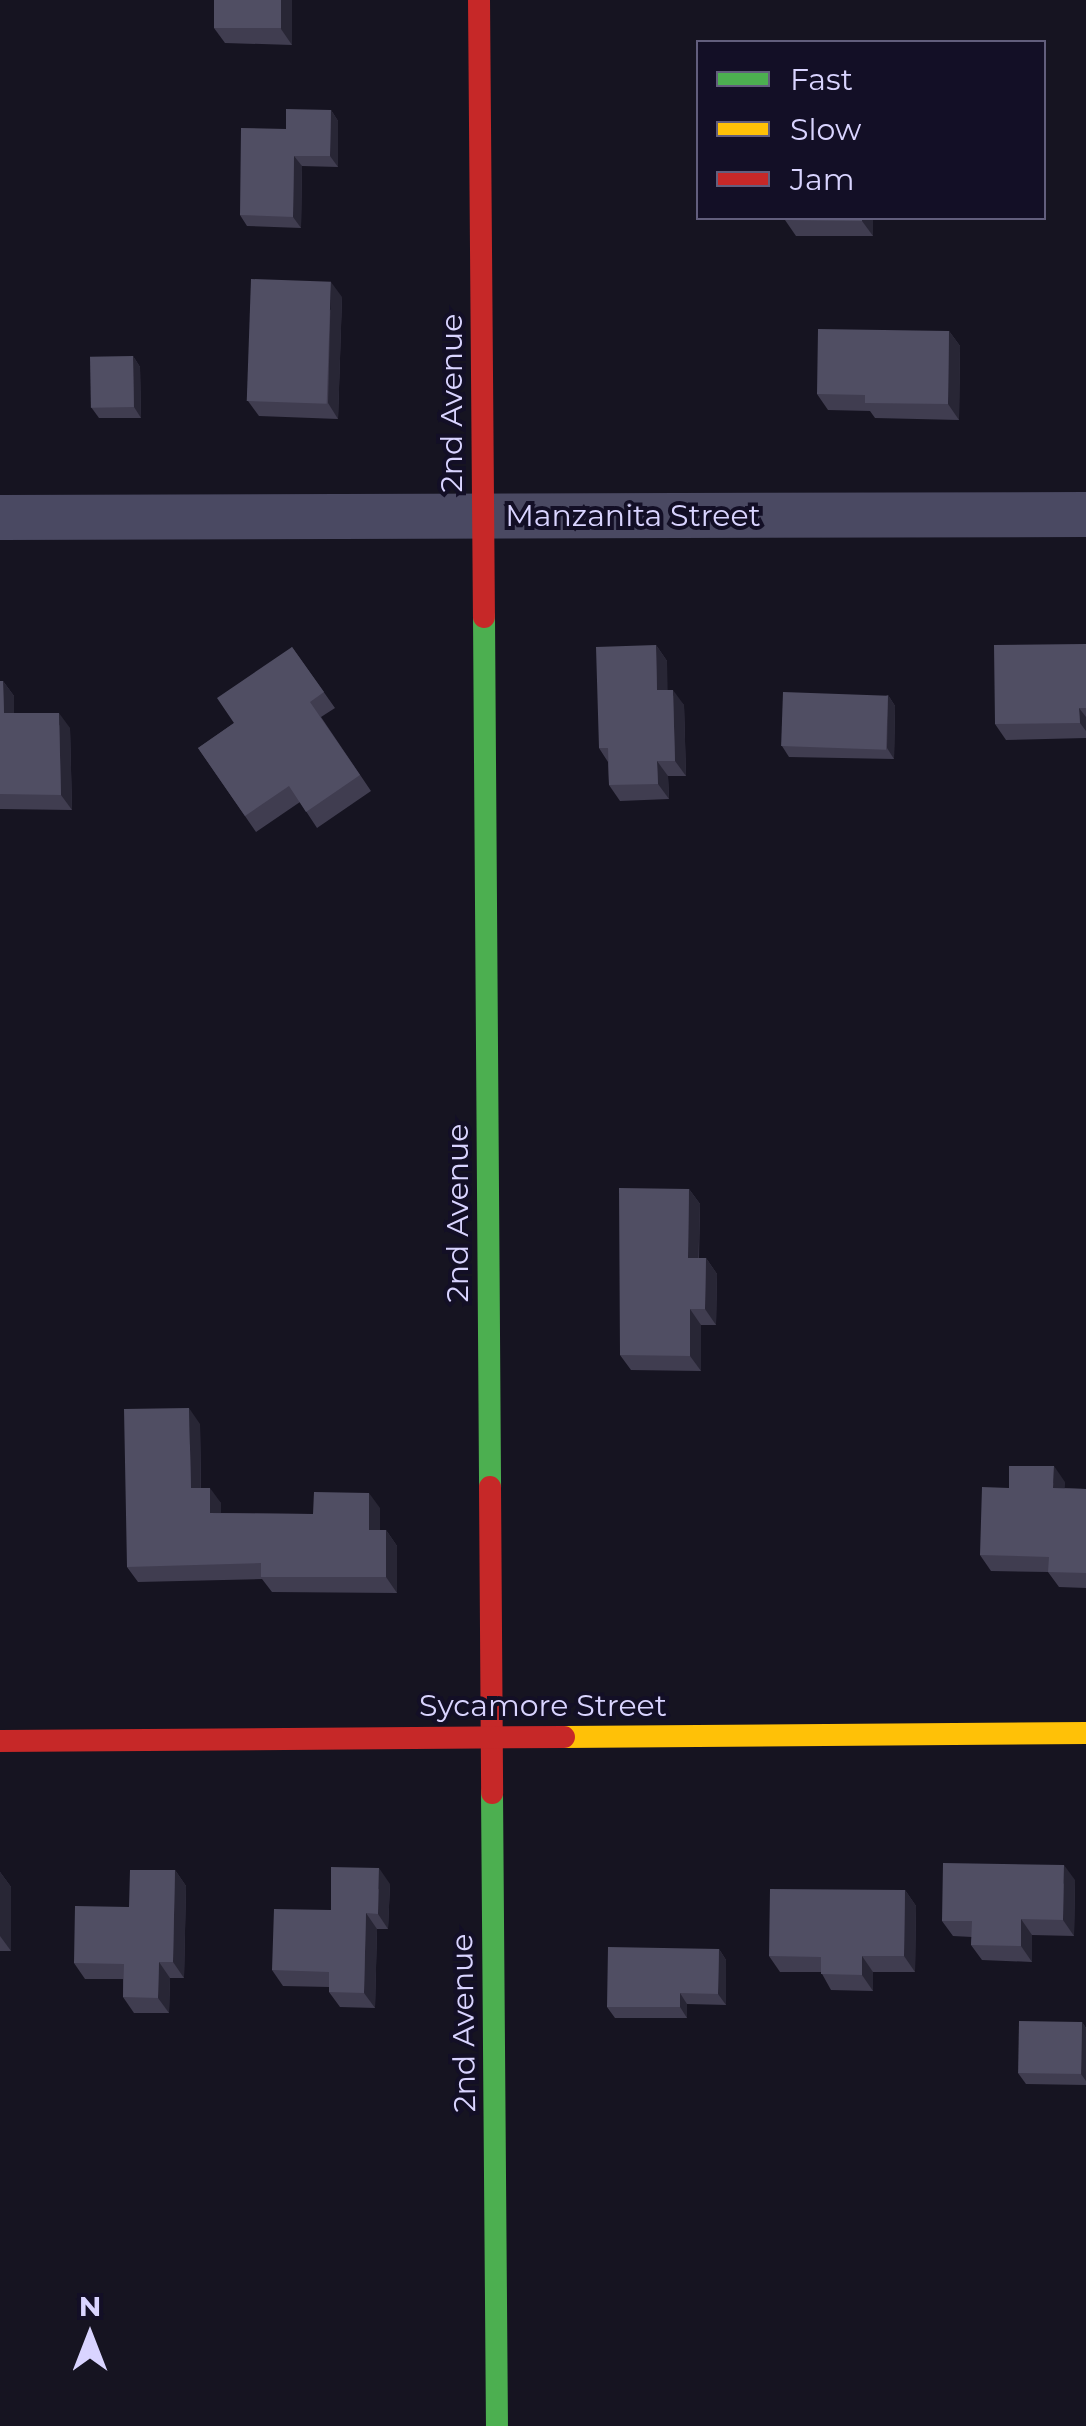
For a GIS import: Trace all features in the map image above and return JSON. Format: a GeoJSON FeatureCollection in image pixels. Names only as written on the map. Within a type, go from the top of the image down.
{"type":"FeatureCollection","features":[{"type":"Feature","properties":{"kind":"street","name":"2nd Avenue"},"geometry":{"type":"LineString","coordinates":[[479,0],[498,2426]]}},
{"type":"Feature","properties":{"kind":"street","name":"Manzanita Street"},"geometry":{"type":"LineString","coordinates":[[0,517],[1086,514]]}},
{"type":"Feature","properties":{"kind":"street","name":"Sycamore Street"},"geometry":{"type":"LineString","coordinates":[[0,1741],[1086,1733]]}},
{"type":"Feature","properties":{"kind":"building"},"geometry":{"type":"Polygon","coordinates":[[[214,0],[281,0],[281,28],[214,28],[214,0]]]}},
{"type":"Feature","properties":{"kind":"building"},"geometry":{"type":"Polygon","coordinates":[[[286,109],[331,110],[330,156],[294,156],[293,217],[240,215],[241,128],[286,129],[286,109]]]}},
{"type":"Feature","properties":{"kind":"building"},"geometry":{"type":"Polygon","coordinates":[[[251,279],[331,282],[327,404],[247,401],[251,279]]]}},
{"type":"Feature","properties":{"kind":"building"},"geometry":{"type":"Polygon","coordinates":[[[818,329],[949,331],[948,404],[865,403],[865,395],[817,394],[818,329]]]}},
{"type":"Feature","properties":{"kind":"building"},"geometry":{"type":"Polygon","coordinates":[[[133,356],[134,407],[91,408],[90,357],[133,356]]]}},
{"type":"Feature","properties":{"kind":"building"},"geometry":{"type":"Polygon","coordinates":[[[1086,644],[1086,708],[1079,708],[1080,723],[995,724],[994,645],[1086,644]]]}},
{"type":"Feature","properties":{"kind":"building"},"geometry":{"type":"Polygon","coordinates":[[[656,645],[657,690],[673,690],[675,761],[657,761],[658,784],[609,785],[608,748],[599,748],[596,647],[656,645]]]}},
{"type":"Feature","properties":{"kind":"building"},"geometry":{"type":"Polygon","coordinates":[[[292,647],[324,692],[310,702],[360,775],[306,812],[289,786],[245,816],[198,748],[234,723],[217,698],[292,647]]]}},
{"type":"Feature","properties":{"kind":"building"},"geometry":{"type":"Polygon","coordinates":[[[0,681],[4,713],[59,713],[61,795],[0,794],[0,681]]]}},
{"type":"Feature","properties":{"kind":"building"},"geometry":{"type":"Polygon","coordinates":[[[783,692],[888,696],[886,750],[781,746],[783,692]]]}},
{"type":"Feature","properties":{"kind":"building"},"geometry":{"type":"Polygon","coordinates":[[[619,1188],[689,1189],[688,1258],[706,1258],[705,1309],[690,1309],[690,1356],[620,1355],[619,1188]]]}},
{"type":"Feature","properties":{"kind":"building"},"geometry":{"type":"Polygon","coordinates":[[[189,1408],[191,1488],[210,1488],[210,1513],[313,1514],[314,1492],[369,1493],[369,1530],[386,1530],[386,1577],[261,1577],[261,1563],[127,1567],[124,1409],[189,1408]]]}},
{"type":"Feature","properties":{"kind":"building"},"geometry":{"type":"Polygon","coordinates":[[[1009,1466],[1054,1466],[1053,1488],[1086,1489],[1086,1573],[1048,1572],[1049,1557],[980,1555],[982,1487],[1009,1488],[1009,1466]]]}},
{"type":"Feature","properties":{"kind":"building"},"geometry":{"type":"Polygon","coordinates":[[[943,1863],[1064,1865],[1063,1920],[1021,1919],[1021,1946],[971,1945],[972,1921],[942,1921],[943,1863]]]}},
{"type":"Feature","properties":{"kind":"building"},"geometry":{"type":"Polygon","coordinates":[[[331,1867],[379,1868],[378,1914],[366,1913],[364,1993],[329,1992],[329,1972],[272,1970],[274,1909],[331,1910],[331,1867]]]}},
{"type":"Feature","properties":{"kind":"building"},"geometry":{"type":"Polygon","coordinates":[[[130,1870],[175,1870],[173,1962],[159,1962],[158,1998],[123,1997],[124,1964],[74,1963],[75,1906],[129,1907],[130,1870]]]}},
{"type":"Feature","properties":{"kind":"building"},"geometry":{"type":"Polygon","coordinates":[[[770,1889],[905,1890],[904,1956],[862,1956],[862,1975],[821,1974],[821,1957],[769,1956],[770,1889]]]}},
{"type":"Feature","properties":{"kind":"building"},"geometry":{"type":"Polygon","coordinates":[[[608,1947],[719,1949],[718,1994],[680,1993],[680,2007],[607,2007],[608,1947]]]}},
{"type":"Feature","properties":{"kind":"building"},"geometry":{"type":"Polygon","coordinates":[[[1019,2021],[1082,2022],[1081,2074],[1018,2073],[1019,2021]]]}},
{"type":"Feature","properties":{"kind":"traffic: fast"},"geometry":{"type":"LineString","coordinates":[[484,617],[490,1487]]}},
{"type":"Feature","properties":{"kind":"traffic: fast"},"geometry":{"type":"LineString","coordinates":[[492,1793],[497,2426]]}},
{"type":"Feature","properties":{"kind":"traffic: slow"},"geometry":{"type":"LineString","coordinates":[[564,1737],[1086,1733]]}},
{"type":"Feature","properties":{"kind":"traffic: jam"},"geometry":{"type":"LineString","coordinates":[[479,0],[484,617]]}},
{"type":"Feature","properties":{"kind":"traffic: jam"},"geometry":{"type":"LineString","coordinates":[[490,1487],[492,1793]]}},
{"type":"Feature","properties":{"kind":"traffic: jam"},"geometry":{"type":"LineString","coordinates":[[0,1741],[564,1737]]}}]}
